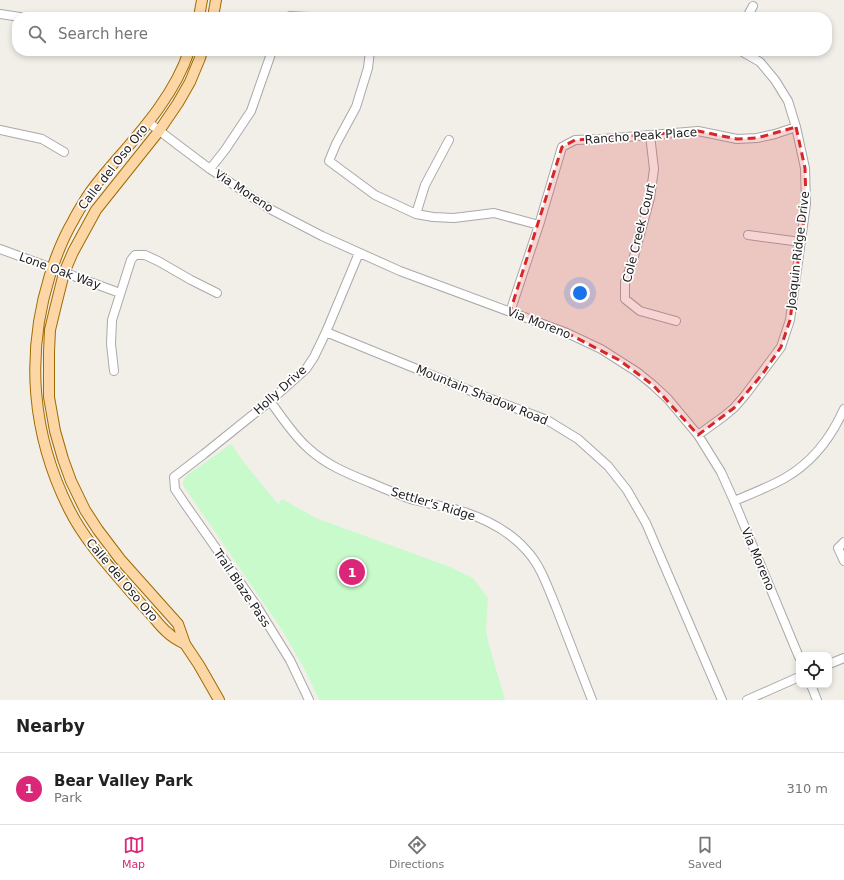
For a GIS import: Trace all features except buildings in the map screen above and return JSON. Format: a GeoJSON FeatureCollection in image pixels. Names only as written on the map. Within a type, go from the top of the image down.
{"type":"FeatureCollection","features":[{"type":"Feature","properties":{"kind":"main road"},"geometry":{"type":"LineString","coordinates":[[200,12],[202,0]]}},
{"type":"Feature","properties":{"kind":"main road"},"geometry":{"type":"LineString","coordinates":[[214,12],[216,0]]}},
{"type":"Feature","properties":{"kind":"main road","name":"Calle del Oso Oro"},"geometry":{"type":"LineString","coordinates":[[185,644],[168,634],[101,558],[70,511],[51,468],[45,447],[37,406],[35,368],[36,342],[45,292],[64,236],[87,197],[148,122],[165,98],[176,80],[187,56]]}},
{"type":"Feature","properties":{"kind":"main road","name":"Calle del Oso Oro"},"geometry":{"type":"LineString","coordinates":[[200,56],[190,82],[178,103],[159,131],[96,210],[73,252],[64,273],[50,330],[48,352],[49,397],[58,444],[71,481],[85,510],[120,559],[178,624],[185,644],[219,700]]}},
{"type":"Feature","properties":{"kind":"main road"},"geometry":{"type":"LineString","coordinates":[[45,447],[58,444]]}},
{"type":"Feature","properties":{"kind":"street"},"geometry":{"type":"LineString","coordinates":[[750,12],[753,6]]}},
{"type":"Feature","properties":{"kind":"street"},"geometry":{"type":"LineString","coordinates":[[0,14],[12,16]]}},
{"type":"Feature","properties":{"kind":"street"},"geometry":{"type":"LineString","coordinates":[[210,169],[225,150],[251,111],[270,56]]}},
{"type":"Feature","properties":{"kind":"street"},"geometry":{"type":"LineString","coordinates":[[369,56],[368,68],[356,107],[336,144],[329,161],[375,195],[416,214],[454,218],[494,213],[539,225]]}},
{"type":"Feature","properties":{"kind":"street","name":"Joaquin Ridge Drive"},"geometry":{"type":"LineString","coordinates":[[698,435],[734,408],[781,347],[790,320],[806,204],[805,168],[796,127],[788,101],[775,80],[760,62],[750,56]]}},
{"type":"Feature","properties":{"kind":"street","name":"Via Moreno"},"geometry":{"type":"LineString","coordinates":[[148,122],[210,169],[270,209],[322,236],[378,262],[428,282],[574,336],[601,349],[653,384],[683,416],[698,435],[721,472],[797,652]]}},
{"type":"Feature","properties":{"kind":"street","name":"Rancho Peak Place"},"geometry":{"type":"LineString","coordinates":[[510,312],[539,225],[562,147],[576,140],[698,132],[737,139],[757,138],[796,127]]}},
{"type":"Feature","properties":{"kind":"street"},"geometry":{"type":"LineString","coordinates":[[0,130],[42,140],[64,152]]}},
{"type":"Feature","properties":{"kind":"street","name":"Cole Creek Court"},"geometry":{"type":"LineString","coordinates":[[650,135],[654,169],[650,198],[633,260],[625,282],[625,299],[640,311],[676,320]]}},
{"type":"Feature","properties":{"kind":"street"},"geometry":{"type":"LineString","coordinates":[[416,214],[425,185],[449,140]]}},
{"type":"Feature","properties":{"kind":"street"},"geometry":{"type":"LineString","coordinates":[[748,235],[800,242]]}},
{"type":"Feature","properties":{"kind":"street","name":"Lone Oak Way"},"geometry":{"type":"LineString","coordinates":[[0,249],[120,293]]}},
{"type":"Feature","properties":{"kind":"street","name":"Holly Drive"},"geometry":{"type":"LineString","coordinates":[[174,477],[270,401],[306,369],[314,357],[326,332],[359,253]]}},
{"type":"Feature","properties":{"kind":"street"},"geometry":{"type":"LineString","coordinates":[[114,371],[110,344],[112,320],[131,260],[135,255],[145,255],[158,260],[191,280],[218,293]]}},
{"type":"Feature","properties":{"kind":"street","name":"Mountain Shadow Road"},"geometry":{"type":"LineString","coordinates":[[326,332],[546,420],[578,440],[608,466],[627,490],[646,523],[722,700]]}},
{"type":"Feature","properties":{"kind":"street","name":"Settler's Ridge"},"geometry":{"type":"LineString","coordinates":[[270,401],[292,431],[307,448],[340,470],[414,500],[457,510],[478,517],[505,531],[521,544],[534,560],[542,574],[592,700]]}},
{"type":"Feature","properties":{"kind":"street"},"geometry":{"type":"LineString","coordinates":[[734,501],[785,478],[806,463],[827,441],[844,409]]}},
{"type":"Feature","properties":{"kind":"street","name":"Trail Blaze Pass"},"geometry":{"type":"LineString","coordinates":[[174,477],[176,489],[185,504],[256,605],[290,660],[309,700]]}},
{"type":"Feature","properties":{"kind":"street"},"geometry":{"type":"LineString","coordinates":[[844,542],[838,548],[844,561]]}},
{"type":"Feature","properties":{"kind":"street"},"geometry":{"type":"LineString","coordinates":[[832,663],[844,658]]}},
{"type":"Feature","properties":{"kind":"street"},"geometry":{"type":"LineString","coordinates":[[747,700],[796,678]]}},
{"type":"Feature","properties":{"kind":"street"},"geometry":{"type":"LineString","coordinates":[[812,688],[817,700]]}},
{"type":"Feature","properties":{"kind":"highlighted area"},"geometry":{"type":"Polygon","coordinates":[[[796,127],[805,168],[806,204],[790,320],[781,347],[764,372],[734,408],[698,435],[653,385],[619,360],[567,333],[510,312],[562,147],[575,140],[698,131],[737,139],[757,138],[796,127]]]}},
{"type":"Feature","properties":{"kind":"green space"},"geometry":{"type":"Polygon","coordinates":[[[231,444],[278,504],[282,499],[316,518],[450,567],[473,578],[488,598],[486,629],[488,641],[505,700],[319,700],[305,670],[282,630],[183,485],[186,476],[231,444]]]}},
{"type":"Feature","properties":{"kind":"place","name":"Bear Valley Park"},"geometry":{"type":"Point","coordinates":[352,572]}}]}
